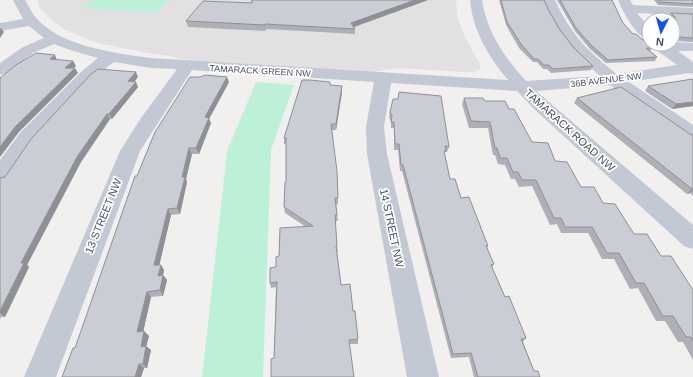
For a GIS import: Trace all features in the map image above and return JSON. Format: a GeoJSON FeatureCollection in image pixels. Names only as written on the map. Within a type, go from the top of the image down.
{"type":"FeatureCollection","features":[{"type":"Feature","properties":{"kind":"street","name":"TAMARACK GREEN NW"},"geometry":{"type":"LineString","coordinates":[[20,0],[25,13],[32,21],[55,38],[72,46],[110,57],[187,66],[522,86]]}},
{"type":"Feature","properties":{"kind":"street","name":"TAMARACK ROAD NW"},"geometry":{"type":"LineString","coordinates":[[476,0],[482,27],[499,56],[522,86],[540,105],[693,239]]}},
{"type":"Feature","properties":{"kind":"street"},"geometry":{"type":"LineString","coordinates":[[549,0],[558,20],[574,43],[588,58],[614,80],[693,134]]}},
{"type":"Feature","properties":{"kind":"street"},"geometry":{"type":"LineString","coordinates":[[626,5],[693,12]]}},
{"type":"Feature","properties":{"kind":"street"},"geometry":{"type":"LineString","coordinates":[[626,5],[634,20],[641,27]]}},
{"type":"Feature","properties":{"kind":"street"},"geometry":{"type":"LineString","coordinates":[[0,27],[32,21]]}},
{"type":"Feature","properties":{"kind":"street"},"geometry":{"type":"LineString","coordinates":[[0,70],[28,50],[55,38]]}},
{"type":"Feature","properties":{"kind":"street"},"geometry":{"type":"LineString","coordinates":[[681,45],[693,47]]}},
{"type":"Feature","properties":{"kind":"street"},"geometry":{"type":"LineString","coordinates":[[669,52],[691,69]]}},
{"type":"Feature","properties":{"kind":"street"},"geometry":{"type":"LineString","coordinates":[[0,176],[31,133],[87,76],[110,57]]}},
{"type":"Feature","properties":{"kind":"street","name":"13 STREET NW"},"geometry":{"type":"LineString","coordinates":[[40,377],[130,151],[148,122],[187,66]]}},
{"type":"Feature","properties":{"kind":"street","name":"36B AVENUE NW"},"geometry":{"type":"LineString","coordinates":[[522,86],[566,85],[691,69]]}},
{"type":"Feature","properties":{"kind":"street","name":"14 STREET NW"},"geometry":{"type":"LineString","coordinates":[[383,78],[375,127],[377,154],[423,377]]}},
{"type":"Feature","properties":{"kind":"shaded area"},"geometry":{"type":"Polygon","coordinates":[[[37,0],[456,0],[458,19],[465,37],[480,64],[480,69],[474,72],[462,72],[398,68],[360,74],[210,65],[97,43],[66,30],[54,22],[40,8],[37,0]]]}},
{"type":"Feature","properties":{"kind":"green space"},"geometry":{"type":"Polygon","coordinates":[[[94,0],[169,0],[155,13],[82,8],[94,0]]]}},
{"type":"Feature","properties":{"kind":"green space"},"geometry":{"type":"Polygon","coordinates":[[[256,82],[294,85],[271,150],[263,377],[202,377],[227,151],[256,82]]]}},
{"type":"Feature","properties":{"kind":"building"},"geometry":{"type":"Polygon","coordinates":[[[252,0],[415,0],[351,23],[355,29],[186,21],[203,1],[252,3],[252,0]]]}},
{"type":"Feature","properties":{"kind":"building"},"geometry":{"type":"Polygon","coordinates":[[[501,0],[544,0],[560,30],[574,48],[593,66],[553,69],[549,65],[544,65],[538,59],[534,59],[521,44],[507,22],[501,0]]]}},
{"type":"Feature","properties":{"kind":"building"},"geometry":{"type":"Polygon","coordinates":[[[560,0],[612,0],[623,23],[633,34],[636,34],[641,38],[641,52],[651,52],[657,57],[608,60],[591,45],[576,28],[560,0]]]}},
{"type":"Feature","properties":{"kind":"building"},"geometry":{"type":"Polygon","coordinates":[[[659,0],[693,0],[693,4],[660,2],[659,0]]]}},
{"type":"Feature","properties":{"kind":"building"},"geometry":{"type":"Polygon","coordinates":[[[681,13],[693,14],[693,38],[681,37],[681,13]]]}},
{"type":"Feature","properties":{"kind":"building"},"geometry":{"type":"Polygon","coordinates":[[[36,53],[55,55],[50,59],[73,61],[65,68],[75,68],[15,127],[0,147],[0,78],[16,65],[36,53]]]}},
{"type":"Feature","properties":{"kind":"building"},"geometry":{"type":"Polygon","coordinates":[[[98,69],[136,72],[128,81],[136,82],[109,114],[107,114],[77,157],[21,263],[24,263],[0,311],[0,178],[5,177],[31,139],[91,74],[98,69]]]}},
{"type":"Feature","properties":{"kind":"building"},"geometry":{"type":"Polygon","coordinates":[[[205,75],[227,77],[205,117],[209,118],[196,148],[189,148],[182,177],[185,177],[177,208],[168,209],[154,265],[161,265],[158,276],[163,275],[160,290],[147,292],[137,332],[144,331],[141,347],[146,346],[143,364],[139,364],[135,377],[62,377],[73,348],[75,348],[135,176],[137,176],[155,132],[190,77],[200,77],[205,75]]]}},
{"type":"Feature","properties":{"kind":"building"},"geometry":{"type":"Polygon","coordinates":[[[693,79],[693,102],[676,104],[648,86],[693,79]]]}},
{"type":"Feature","properties":{"kind":"building"},"geometry":{"type":"Polygon","coordinates":[[[302,80],[330,82],[330,85],[342,86],[336,124],[331,124],[337,171],[338,198],[335,198],[337,215],[335,215],[336,246],[341,285],[350,284],[353,311],[355,311],[358,339],[349,340],[354,377],[271,377],[271,359],[274,358],[277,282],[270,283],[270,268],[276,267],[276,257],[279,256],[280,228],[313,226],[284,207],[286,182],[286,138],[284,138],[302,80]]]}},
{"type":"Feature","properties":{"kind":"building"},"geometry":{"type":"Polygon","coordinates":[[[621,87],[693,135],[692,189],[577,98],[621,87]]]}},
{"type":"Feature","properties":{"kind":"building"},"geometry":{"type":"Polygon","coordinates":[[[399,92],[441,96],[449,147],[445,146],[446,151],[444,151],[450,179],[455,179],[461,198],[469,197],[488,246],[486,246],[494,264],[491,265],[505,297],[509,296],[526,338],[521,339],[534,371],[538,371],[540,377],[478,377],[471,353],[453,354],[403,165],[401,165],[399,144],[395,144],[394,122],[391,122],[392,116],[390,112],[393,99],[398,99],[399,92]]]}},
{"type":"Feature","properties":{"kind":"building"},"geometry":{"type":"Polygon","coordinates":[[[464,98],[483,98],[485,101],[505,101],[509,109],[514,109],[532,142],[548,143],[555,161],[567,162],[581,187],[594,187],[603,203],[615,204],[634,234],[647,234],[661,256],[671,256],[693,290],[693,341],[691,337],[686,337],[673,316],[663,316],[644,283],[636,283],[619,253],[607,253],[592,227],[565,227],[561,218],[554,218],[536,180],[522,180],[518,172],[513,172],[507,158],[500,158],[497,148],[495,148],[490,122],[471,121],[464,98]]]}}]}
